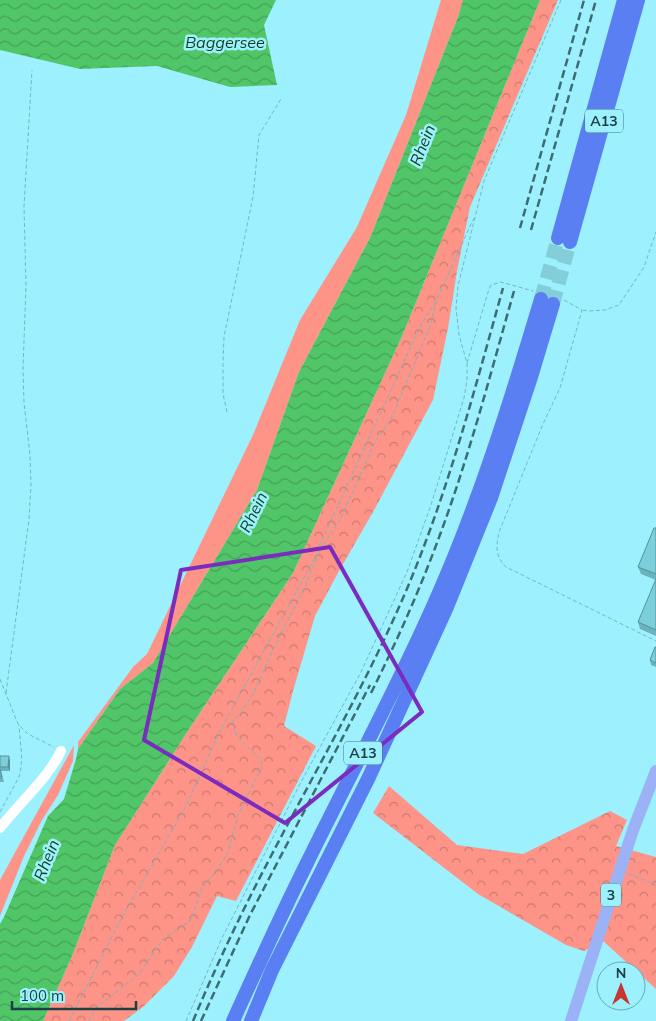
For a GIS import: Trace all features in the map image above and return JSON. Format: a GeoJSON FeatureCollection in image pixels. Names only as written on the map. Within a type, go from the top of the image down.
{"type":"FeatureCollection","features":[{"type":"Feature","properties":{"kind":"highway","name":"A13"},"geometry":{"type":"LineString","coordinates":[[624,0],[564,240],[638,0]]}},
{"type":"Feature","properties":{"kind":"highway","name":"A13"},"geometry":{"type":"LineString","coordinates":[[233,1021],[302,872],[406,666],[442,585],[479,493],[519,373],[553,301]]}},
{"type":"Feature","properties":{"kind":"highway","name":"A13"},"geometry":{"type":"LineString","coordinates":[[251,1021],[272,970],[373,768],[447,607],[491,498],[531,377],[553,301]]}},
{"type":"Feature","properties":{"kind":"main road","name":"3"},"geometry":{"type":"LineString","coordinates":[[571,1021],[632,830],[656,771]]}},
{"type":"Feature","properties":{"kind":"lane"},"geometry":{"type":"LineString","coordinates":[[0,828],[35,788],[56,761],[61,750]]}},
{"type":"Feature","properties":{"kind":"path"},"geometry":{"type":"LineString","coordinates":[[186,1021],[222,938],[300,784],[361,672],[407,572],[431,505],[464,398],[467,364],[459,335],[456,308],[458,286],[484,181],[561,0]]}},
{"type":"Feature","properties":{"kind":"path"},"geometry":{"type":"LineString","coordinates":[[6,693],[29,519],[30,455],[24,403],[23,369],[26,286],[24,206],[32,70]]}},
{"type":"Feature","properties":{"kind":"path"},"geometry":{"type":"LineString","coordinates":[[226,412],[223,394],[224,337],[253,197],[259,136],[281,99]]}},
{"type":"Feature","properties":{"kind":"path"},"geometry":{"type":"LineString","coordinates":[[89,1021],[97,1007],[139,974],[164,939],[191,920],[202,888],[216,872],[228,852],[238,815],[262,767],[260,760],[236,735],[233,721],[253,694],[302,593],[318,554],[320,544],[394,382],[422,322],[436,302],[476,216]]}},
{"type":"Feature","properties":{"kind":"path"},"geometry":{"type":"LineString","coordinates":[[553,301],[589,311],[605,310],[619,305],[644,266],[656,232]]}},
{"type":"Feature","properties":{"kind":"path"},"geometry":{"type":"LineString","coordinates":[[467,364],[489,289],[491,285],[501,282]]}},
{"type":"Feature","properties":{"kind":"path"},"geometry":{"type":"LineString","coordinates":[[70,1021],[121,919],[185,808],[220,731],[313,561],[340,520],[374,444],[392,417],[431,324],[436,302]]}},
{"type":"Feature","properties":{"kind":"path"},"geometry":{"type":"LineString","coordinates":[[582,310],[560,388],[543,424],[499,532],[496,546],[500,561],[506,567],[656,641]]}},
{"type":"Feature","properties":{"kind":"path"},"geometry":{"type":"LineString","coordinates":[[0,679],[18,724],[22,759],[19,777],[0,812]]}},
{"type":"Feature","properties":{"kind":"path"},"geometry":{"type":"LineString","coordinates":[[18,724],[28,734],[61,750]]}},
{"type":"Feature","properties":{"kind":"path"},"geometry":{"type":"LineString","coordinates":[[619,871],[656,885]]}},
{"type":"Feature","properties":{"kind":"highlighted area"},"geometry":{"type":"Polygon","coordinates":[[[330,547],[422,712],[285,823],[144,740],[181,570],[330,547]]]}},
{"type":"Feature","properties":{"kind":"green space"},"geometry":{"type":"Polygon","coordinates":[[[441,0],[464,0],[370,238],[299,372],[257,490],[153,663],[120,689],[78,749],[78,742],[133,667],[147,654],[253,435],[300,320],[357,227],[406,115],[441,0]]]}},
{"type":"Feature","properties":{"kind":"green space"},"geometry":{"type":"Polygon","coordinates":[[[540,0],[558,0],[470,207],[433,400],[315,616],[284,726],[316,746],[236,901],[217,896],[192,947],[174,976],[143,1007],[124,1021],[43,1021],[72,956],[115,845],[189,729],[293,573],[402,336],[540,0]]]}},
{"type":"Feature","properties":{"kind":"green space"},"geometry":{"type":"Polygon","coordinates":[[[74,745],[73,761],[58,795],[42,820],[24,856],[0,916],[0,880],[74,745]]]}},
{"type":"Feature","properties":{"kind":"green space"},"geometry":{"type":"Polygon","coordinates":[[[389,786],[457,845],[523,854],[610,811],[627,820],[616,846],[656,857],[656,989],[646,980],[646,961],[625,961],[603,941],[584,951],[566,945],[478,894],[373,813],[389,786]]]}},
{"type":"Feature","properties":{"kind":"water","name":"Baggersee"},"geometry":{"type":"Polygon","coordinates":[[[0,0],[276,0],[264,25],[277,85],[230,87],[157,66],[80,69],[0,50],[0,0]]]}},
{"type":"Feature","properties":{"kind":"water","name":"Rhein"},"geometry":{"type":"Polygon","coordinates":[[[463,0],[540,0],[402,336],[293,573],[189,729],[115,845],[72,956],[43,1021],[0,1021],[0,924],[48,816],[64,799],[78,749],[120,689],[153,663],[257,490],[299,372],[370,238],[458,17],[463,0]]]}},
{"type":"Feature","properties":{"kind":"building"},"geometry":{"type":"Polygon","coordinates":[[[654,528],[656,528],[656,574],[638,567],[654,528]]]}},
{"type":"Feature","properties":{"kind":"building"},"geometry":{"type":"Polygon","coordinates":[[[656,579],[656,630],[638,622],[656,579]]]}},
{"type":"Feature","properties":{"kind":"building"},"geometry":{"type":"Polygon","coordinates":[[[656,647],[656,663],[650,660],[656,647]]]}},
{"type":"Feature","properties":{"kind":"building"},"geometry":{"type":"Polygon","coordinates":[[[0,756],[9,756],[8,767],[0,767],[0,756]]]}},
{"type":"Feature","properties":{"kind":"tunnel"},"geometry":{"type":"LineString","coordinates":[[541,299],[558,238]]}},
{"type":"Feature","properties":{"kind":"tunnel"},"geometry":{"type":"LineString","coordinates":[[553,304],[570,242]]}},
{"type":"Feature","properties":{"kind":"railway"},"geometry":{"type":"LineString","coordinates":[[520,228],[584,0]]}},
{"type":"Feature","properties":{"kind":"railway"},"geometry":{"type":"LineString","coordinates":[[531,230],[596,0]]}},
{"type":"Feature","properties":{"kind":"railway"},"geometry":{"type":"LineString","coordinates":[[193,1021],[239,918],[366,677],[412,576],[428,536],[455,454],[503,288]]}},
{"type":"Feature","properties":{"kind":"railway"},"geometry":{"type":"LineString","coordinates":[[371,693],[408,614],[452,502],[514,291]]}},
{"type":"Feature","properties":{"kind":"railway"},"geometry":{"type":"LineString","coordinates":[[201,1021],[250,915],[370,685]]}}]}
